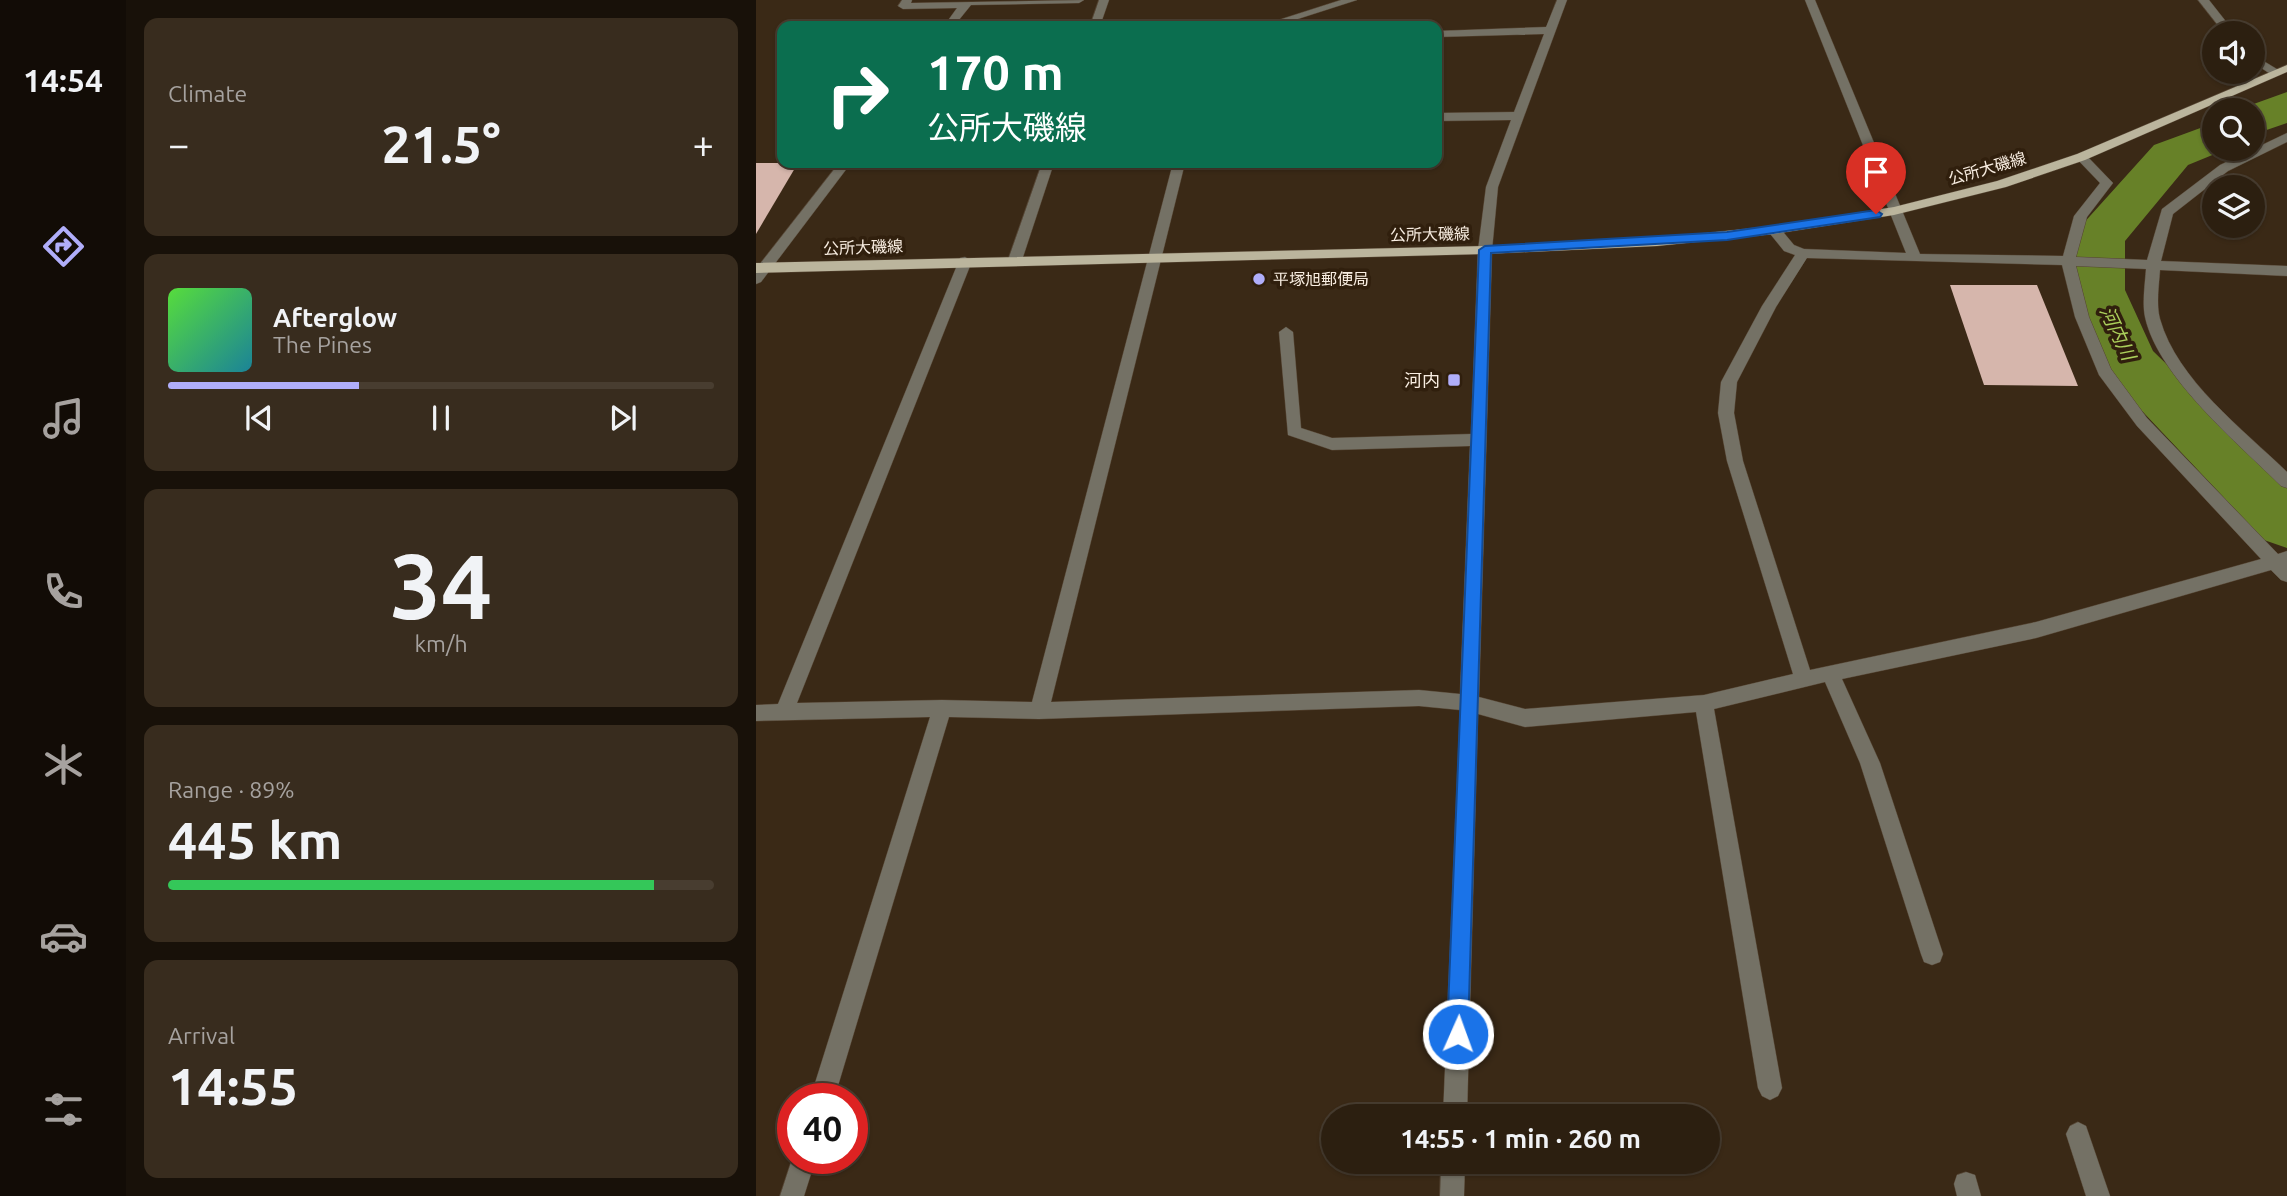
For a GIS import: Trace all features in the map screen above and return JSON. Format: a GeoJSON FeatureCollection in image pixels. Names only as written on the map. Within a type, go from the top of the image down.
{"type":"FeatureCollection","features":[{"type":"Feature","properties":{"kind":"main road","name":"公所大磯線"},"geometry":{"type":"LineString","coordinates":[[759,271],[965,261],[1485,250],[1657,242],[1774,230],[1894,211],[2001,184],[2081,157],[2281,71]]}},
{"type":"Feature","properties":{"kind":"street"},"geometry":{"type":"LineString","coordinates":[[907,0],[903,6],[1079,0]]}},
{"type":"Feature","properties":{"kind":"street"},"geometry":{"type":"LineString","coordinates":[[1097,21],[1104,0]]}},
{"type":"Feature","properties":{"kind":"street"},"geometry":{"type":"LineString","coordinates":[[1282,21],[1352,0]]}},
{"type":"Feature","properties":{"kind":"street"},"geometry":{"type":"LineString","coordinates":[[1455,1104],[1485,250],[1492,187],[1562,0]]}},
{"type":"Feature","properties":{"kind":"street"},"geometry":{"type":"LineString","coordinates":[[1810,0],[1915,258]]}},
{"type":"Feature","properties":{"kind":"street"},"geometry":{"type":"LineString","coordinates":[[2203,0],[2220,21]]}},
{"type":"Feature","properties":{"kind":"street"},"geometry":{"type":"LineString","coordinates":[[952,21],[967,2]]}},
{"type":"Feature","properties":{"kind":"street"},"geometry":{"type":"LineString","coordinates":[[1442,34],[1551,30]]}},
{"type":"Feature","properties":{"kind":"street"},"geometry":{"type":"LineString","coordinates":[[2265,63],[2281,71]]}},
{"type":"Feature","properties":{"kind":"street"},"geometry":{"type":"LineString","coordinates":[[1442,117],[1519,116]]}},
{"type":"Feature","properties":{"kind":"street"},"geometry":{"type":"LineString","coordinates":[[2287,137],[2224,168],[2167,212],[2153,264],[2152,317],[2172,360],[2186,382],[2287,482]]}},
{"type":"Feature","properties":{"kind":"street"},"geometry":{"type":"LineString","coordinates":[[756,713],[942,708],[1039,711],[1419,698],[1470,703],[1525,718],[1704,704],[1830,673],[2036,630],[2283,565],[2142,422],[2104,371],[2082,317],[2068,261],[2081,216],[2107,183],[2081,157]]}},
{"type":"Feature","properties":{"kind":"street"},"geometry":{"type":"LineString","coordinates":[[759,271],[841,168]]}},
{"type":"Feature","properties":{"kind":"street"},"geometry":{"type":"LineString","coordinates":[[1014,260],[1046,168]]}},
{"type":"Feature","properties":{"kind":"street"},"geometry":{"type":"LineString","coordinates":[[1039,711],[1178,168]]}},
{"type":"Feature","properties":{"kind":"street"},"geometry":{"type":"LineString","coordinates":[[1774,230],[1789,248],[1803,253],[2287,271]]}},
{"type":"Feature","properties":{"kind":"street"},"geometry":{"type":"LineString","coordinates":[[1803,253],[1769,306],[1729,382],[1726,413],[1735,461],[1804,681]]}},
{"type":"Feature","properties":{"kind":"street"},"geometry":{"type":"LineString","coordinates":[[785,711],[965,261]]}},
{"type":"Feature","properties":{"kind":"street"},"geometry":{"type":"LineString","coordinates":[[1286,332],[1294,432],[1332,444],[1479,440]]}},
{"type":"Feature","properties":{"kind":"street"},"geometry":{"type":"LineString","coordinates":[[1830,673],[1870,763],[1932,954]]}},
{"type":"Feature","properties":{"kind":"street"},"geometry":{"type":"LineString","coordinates":[[1704,704],[1770,1088]]}},
{"type":"Feature","properties":{"kind":"street"},"geometry":{"type":"LineString","coordinates":[[827,1083],[942,708]]}},
{"type":"Feature","properties":{"kind":"street"},"geometry":{"type":"LineString","coordinates":[[2078,1134],[2098,1196]]}},
{"type":"Feature","properties":{"kind":"street"},"geometry":{"type":"LineString","coordinates":[[792,1196],[799,1174]]}},
{"type":"Feature","properties":{"kind":"street"},"geometry":{"type":"LineString","coordinates":[[1452,1196],[1453,1174]]}},
{"type":"Feature","properties":{"kind":"building"},"geometry":{"type":"Polygon","coordinates":[[[756,163],[777,163],[777,168],[795,168],[756,234],[756,163]]]}},
{"type":"Feature","properties":{"kind":"building"},"geometry":{"type":"Polygon","coordinates":[[[1950,285],[2037,285],[2078,386],[1984,385],[1950,285]]]}},
{"type":"Feature","properties":{"kind":"waterway","name":"河内川"},"geometry":{"type":"LineString","coordinates":[[2265,115],[2287,106]]}},
{"type":"Feature","properties":{"kind":"waterway","name":"河内川"},"geometry":{"type":"LineString","coordinates":[[2202,142],[2171,155],[2099,238],[2098,290],[2129,362],[2287,522]]}},
{"type":"Feature","properties":{"kind":"place","name":"平塚旭郵便局"},"geometry":{"type":"Point","coordinates":[1259,279]}},
{"type":"Feature","properties":{"kind":"place","name":"河内"},"geometry":{"type":"Point","coordinates":[1454,380]}},
{"type":"Feature","properties":{"kind":"route"},"geometry":{"type":"LineString","coordinates":[[1458,1034],[1485,250],[1727,236],[1876,214]]}}]}
